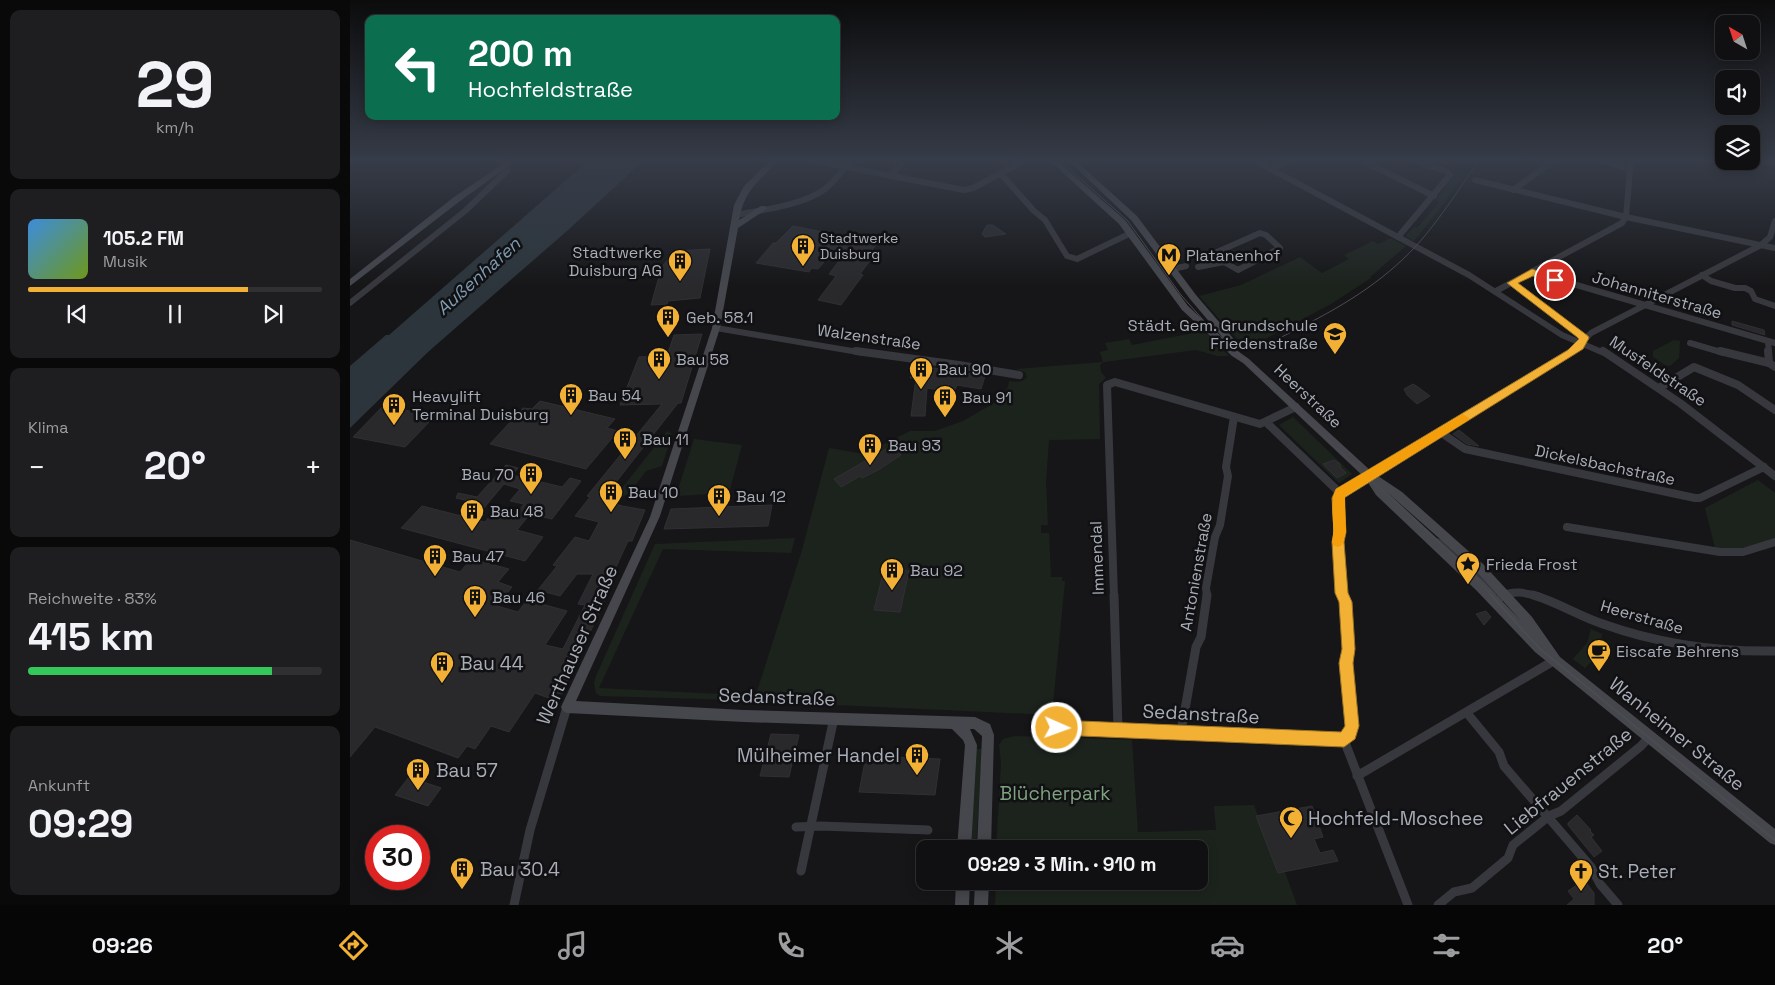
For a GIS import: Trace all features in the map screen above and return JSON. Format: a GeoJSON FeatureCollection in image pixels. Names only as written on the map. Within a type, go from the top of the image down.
{"type":"FeatureCollection","features":[{"type":"Feature","properties":{"kind":"street"},"geometry":{"type":"LineString","coordinates":[[350,283],[453,202]]}},
{"type":"Feature","properties":{"kind":"street"},"geometry":{"type":"LineString","coordinates":[[350,303],[474,202]]}},
{"type":"Feature","properties":{"kind":"street"},"geometry":{"type":"LineString","coordinates":[[716,328],[739,202]]}},
{"type":"Feature","properties":{"kind":"street"},"geometry":{"type":"LineString","coordinates":[[736,215],[785,202]]}},
{"type":"Feature","properties":{"kind":"street"},"geometry":{"type":"LineString","coordinates":[[1027,202],[1045,220],[1067,256],[1077,259],[1132,233]]}},
{"type":"Feature","properties":{"kind":"street","name":"Heerstraße"},"geometry":{"type":"LineString","coordinates":[[1103,202],[1132,233],[1178,301],[1296,407],[1368,475],[1380,492],[1480,586]]}},
{"type":"Feature","properties":{"kind":"street","name":"Heerstraße"},"geometry":{"type":"LineString","coordinates":[[1117,202],[1134,218],[1193,297],[1246,361]]}},
{"type":"Feature","properties":{"kind":"street","name":"Musfeldstraße"},"geometry":{"type":"LineString","coordinates":[[1333,202],[1496,291],[1562,335],[1583,340],[1599,348],[1659,388],[1775,476]]}},
{"type":"Feature","properties":{"kind":"street"},"geometry":{"type":"LineString","coordinates":[[1398,237],[1429,202]]}},
{"type":"Feature","properties":{"kind":"street"},"geometry":{"type":"LineString","coordinates":[[1564,202],[1775,248]]}},
{"type":"Feature","properties":{"kind":"street"},"geometry":{"type":"LineString","coordinates":[[1496,291],[1622,223],[1626,217],[1627,202]]}},
{"type":"Feature","properties":{"kind":"street"},"geometry":{"type":"LineString","coordinates":[[734,227],[764,208]]}},
{"type":"Feature","properties":{"kind":"street"},"geometry":{"type":"LineString","coordinates":[[1408,905],[1344,740],[1350,734],[1352,726],[1346,663],[1348,649],[1346,612],[1345,602],[1341,593],[1338,542],[1340,532],[1338,498],[1340,492],[1571,353],[1583,340],[1644,305],[1761,245],[1770,237],[1775,221]]}},
{"type":"Feature","properties":{"kind":"street"},"geometry":{"type":"LineString","coordinates":[[1198,267],[1224,262],[1238,270],[1280,248],[1266,235],[1257,234],[1217,252],[1224,262]]}},
{"type":"Feature","properties":{"kind":"street"},"geometry":{"type":"LineString","coordinates":[[1173,269],[1186,266]]}},
{"type":"Feature","properties":{"kind":"street","name":"Johanniterstraße"},"geometry":{"type":"LineString","coordinates":[[1532,272],[1772,342]]}},
{"type":"Feature","properties":{"kind":"street"},"geometry":{"type":"LineString","coordinates":[[350,275],[360,274]]}},
{"type":"Feature","properties":{"kind":"street"},"geometry":{"type":"LineString","coordinates":[[1702,275],[1734,288],[1746,288],[1751,291],[1755,298],[1775,306]]}},
{"type":"Feature","properties":{"kind":"street"},"geometry":{"type":"LineString","coordinates":[[1512,283],[1551,312],[1583,340]]}},
{"type":"Feature","properties":{"kind":"street","name":"Walzenstraße"},"geometry":{"type":"LineString","coordinates":[[716,328],[751,332],[860,352],[994,369],[1019,375]]}},
{"type":"Feature","properties":{"kind":"street","name":"Werthauser Straße"},"geometry":{"type":"LineString","coordinates":[[514,905],[521,861],[536,804],[567,707],[655,514],[716,328]]}},
{"type":"Feature","properties":{"kind":"street"},"geometry":{"type":"LineString","coordinates":[[1690,343],[1772,365],[1772,342]]}},
{"type":"Feature","properties":{"kind":"street"},"geometry":{"type":"LineString","coordinates":[[1659,388],[1694,367],[1738,385],[1775,410]]}},
{"type":"Feature","properties":{"kind":"street","name":"Immendal"},"geometry":{"type":"LineString","coordinates":[[1118,729],[1107,385],[1115,382],[1234,417]]}},
{"type":"Feature","properties":{"kind":"street"},"geometry":{"type":"LineString","coordinates":[[1234,417],[1260,424],[1267,423],[1296,407]]}},
{"type":"Feature","properties":{"kind":"street","name":"Antonienstraße"},"geometry":{"type":"LineString","coordinates":[[1181,732],[1196,647],[1201,637],[1214,537],[1220,526],[1228,476],[1226,467],[1234,417]]}},
{"type":"Feature","properties":{"kind":"street"},"geometry":{"type":"LineString","coordinates":[[1267,423],[1340,492]]}},
{"type":"Feature","properties":{"kind":"street","name":"Dickelsbachstraße"},"geometry":{"type":"LineString","coordinates":[[1440,432],[1465,450],[1695,498],[1700,498],[1764,466]]}},
{"type":"Feature","properties":{"kind":"street","name":"Heerstraße"},"geometry":{"type":"LineString","coordinates":[[1368,475],[1389,487],[1452,540],[1505,594]]}},
{"type":"Feature","properties":{"kind":"street"},"geometry":{"type":"LineString","coordinates":[[1567,527],[1720,552],[1743,552],[1775,542]]}},
{"type":"Feature","properties":{"kind":"street","name":"Heerstraße"},"geometry":{"type":"LineString","coordinates":[[1432,540],[1450,547],[1491,588],[1505,594],[1518,592],[1533,595],[1585,618],[1653,640],[1698,649],[1742,653],[1775,651]]}},
{"type":"Feature","properties":{"kind":"street","name":"Wanheimer Straße"},"geometry":{"type":"LineString","coordinates":[[1480,586],[1539,648],[1775,837]]}},
{"type":"Feature","properties":{"kind":"street"},"geometry":{"type":"LineString","coordinates":[[1497,604],[1505,594]]}},
{"type":"Feature","properties":{"kind":"street","name":"Wanheimer Straße"},"geometry":{"type":"LineString","coordinates":[[1505,594],[1542,639],[1555,660]]}},
{"type":"Feature","properties":{"kind":"street"},"geometry":{"type":"LineString","coordinates":[[1357,776],[1555,660]]}},
{"type":"Feature","properties":{"kind":"street","name":"Sedanstraße"},"geometry":{"type":"LineString","coordinates":[[567,707],[975,723],[985,729],[988,735],[984,840]]}},
{"type":"Feature","properties":{"kind":"street"},"geometry":{"type":"LineString","coordinates":[[1467,712],[1499,752],[1504,766],[1530,799],[1549,816],[1591,866],[1600,884],[1618,905]]}},
{"type":"Feature","properties":{"kind":"street"},"geometry":{"type":"LineString","coordinates":[[801,871],[834,718]]}},
{"type":"Feature","properties":{"kind":"street"},"geometry":{"type":"LineString","coordinates":[[954,722],[968,736],[971,745],[965,840]]}},
{"type":"Feature","properties":{"kind":"street","name":"Sedanstraße"},"geometry":{"type":"LineString","coordinates":[[1057,728],[1118,729],[1344,740]]}},
{"type":"Feature","properties":{"kind":"street","name":"Liebfrauenstraße"},"geometry":{"type":"LineString","coordinates":[[1438,905],[1454,892],[1472,888],[1508,858],[1513,845],[1549,816],[1561,811],[1641,746],[1650,736]]}},
{"type":"Feature","properties":{"kind":"street"},"geometry":{"type":"LineString","coordinates":[[796,827],[928,830]]}},
{"type":"Feature","properties":{"kind":"street"},"geometry":{"type":"LineString","coordinates":[[962,905],[963,890]]}},
{"type":"Feature","properties":{"kind":"street"},"geometry":{"type":"LineString","coordinates":[[981,905],[982,890]]}},
{"type":"Feature","properties":{"kind":"green space"},"geometry":{"type":"Polygon","coordinates":[[[1439,202],[1445,202],[1414,241],[1405,236],[1414,227],[1417,228],[1439,202]]]}},
{"type":"Feature","properties":{"kind":"green space"},"geometry":{"type":"Polygon","coordinates":[[[1391,238],[1406,246],[1371,278],[1331,304],[1265,339],[1255,341],[1237,339],[1199,296],[1241,285],[1300,257],[1322,273],[1349,259],[1344,255],[1373,241],[1378,244],[1391,238]]]}},
{"type":"Feature","properties":{"kind":"green space"},"geometry":{"type":"Polygon","coordinates":[[[1204,331],[1229,356],[1218,356],[1196,350],[1104,362],[1100,365],[1101,372],[1106,378],[1099,384],[1100,439],[1049,440],[1046,482],[1048,525],[1041,525],[1041,533],[1049,533],[1051,577],[1062,577],[1062,581],[1065,581],[1052,715],[754,701],[802,550],[829,448],[864,454],[910,431],[935,431],[963,421],[996,402],[1008,387],[1009,381],[1019,382],[1027,377],[1025,372],[1016,369],[1103,362],[1100,352],[1108,350],[1105,343],[1129,339],[1132,345],[1204,331]]]}},
{"type":"Feature","properties":{"kind":"green space"},"geometry":{"type":"Polygon","coordinates":[[[1674,340],[1680,341],[1679,358],[1670,366],[1653,357],[1653,351],[1674,340]]]}},
{"type":"Feature","properties":{"kind":"green space"},"geometry":{"type":"Polygon","coordinates":[[[1293,417],[1352,474],[1339,483],[1279,425],[1293,417]]]}},
{"type":"Feature","properties":{"kind":"green space"},"geometry":{"type":"Polygon","coordinates":[[[667,431],[672,434],[662,466],[646,471],[629,494],[621,497],[619,492],[667,431]]]}},
{"type":"Feature","properties":{"kind":"green space"},"geometry":{"type":"Polygon","coordinates":[[[694,439],[742,445],[729,493],[676,496],[694,439]]]}},
{"type":"Feature","properties":{"kind":"green space"},"geometry":{"type":"Polygon","coordinates":[[[1758,480],[1775,493],[1775,539],[1740,549],[1715,548],[1705,508],[1758,480]]]}},
{"type":"Feature","properties":{"kind":"green space"},"geometry":{"type":"Polygon","coordinates":[[[795,538],[791,553],[663,549],[599,688],[741,695],[739,700],[600,696],[596,693],[594,683],[596,676],[655,544],[795,538]]]}},
{"type":"Feature","properties":{"kind":"green space"},"geometry":{"type":"Polygon","coordinates":[[[1591,629],[1602,634],[1599,654],[1585,668],[1573,659],[1587,643],[1591,629]]]}},
{"type":"Feature","properties":{"kind":"green space","name":"Blücherpark"},"geometry":{"type":"Polygon","coordinates":[[[1015,736],[1132,740],[1138,832],[1216,830],[1214,806],[1254,805],[1278,873],[1285,872],[1297,905],[995,905],[996,890],[1208,890],[1208,840],[997,840],[1001,764],[999,745],[1003,739],[1015,736]]]}},
{"type":"Feature","properties":{"kind":"green space"},"geometry":{"type":"Polygon","coordinates":[[[976,749],[982,749],[977,840],[971,840],[976,749]]]}},
{"type":"Feature","properties":{"kind":"water","name":"Außenhafen"},"geometry":{"type":"Polygon","coordinates":[[[541,202],[598,202],[428,352],[350,428],[350,366],[386,335],[389,335],[541,202]]]}},
{"type":"Feature","properties":{"kind":"building"},"geometry":{"type":"Polygon","coordinates":[[[987,225],[993,225],[1006,234],[985,237],[982,234],[987,225]]]}},
{"type":"Feature","properties":{"kind":"building","name":"Stadtwerke Duisburg"},"geometry":{"type":"Polygon","coordinates":[[[793,226],[877,243],[869,254],[874,255],[860,274],[863,275],[841,305],[818,300],[836,276],[829,274],[846,252],[831,249],[821,261],[824,262],[818,269],[812,268],[809,272],[756,263],[773,243],[776,243],[793,226]]]}},
{"type":"Feature","properties":{"kind":"building","name":"Stadtwerke Duisburg AG"},"geometry":{"type":"Polygon","coordinates":[[[710,249],[700,298],[668,301],[667,304],[651,305],[662,266],[676,251],[710,249]]]}},
{"type":"Feature","properties":{"kind":"building"},"geometry":{"type":"Polygon","coordinates":[[[1732,321],[1764,330],[1765,335],[1732,325],[1732,321]]]}},
{"type":"Feature","properties":{"kind":"building"},"geometry":{"type":"Polygon","coordinates":[[[702,334],[681,403],[678,403],[602,500],[645,510],[632,541],[628,541],[603,595],[607,595],[562,694],[558,693],[554,700],[535,693],[509,732],[491,726],[475,749],[467,746],[458,758],[375,727],[350,757],[350,540],[460,572],[471,559],[509,569],[498,582],[512,587],[497,606],[518,612],[527,600],[567,611],[545,645],[563,649],[585,605],[578,604],[593,574],[577,574],[560,596],[538,590],[557,566],[553,565],[575,537],[589,541],[599,522],[575,516],[590,497],[587,496],[662,404],[620,405],[639,357],[667,356],[674,335],[702,334]]]}},
{"type":"Feature","properties":{"kind":"building","name":"Bau 90"},"geometry":{"type":"Polygon","coordinates":[[[915,365],[985,376],[981,389],[957,385],[954,392],[927,388],[925,416],[911,416],[916,378],[910,378],[915,365]]]}},
{"type":"Feature","properties":{"kind":"building"},"geometry":{"type":"Polygon","coordinates":[[[1413,384],[1430,396],[1417,404],[1407,395],[1404,389],[1413,384]]]}},
{"type":"Feature","properties":{"kind":"building"},"geometry":{"type":"Polygon","coordinates":[[[540,401],[615,419],[607,428],[618,431],[586,469],[490,444],[523,408],[532,409],[540,401]]]}},
{"type":"Feature","properties":{"kind":"building","name":"Heavylift Terminal Duisburg"},"geometry":{"type":"Polygon","coordinates":[[[383,406],[435,416],[405,447],[353,437],[383,406]]]}},
{"type":"Feature","properties":{"kind":"building"},"geometry":{"type":"Polygon","coordinates":[[[1459,430],[1479,446],[1467,444],[1453,434],[1459,430]]]}},
{"type":"Feature","properties":{"kind":"building","name":"Bau 93"},"geometry":{"type":"Polygon","coordinates":[[[893,445],[901,455],[878,470],[862,478],[860,476],[841,487],[834,479],[893,445]]]}},
{"type":"Feature","properties":{"kind":"building"},"geometry":{"type":"Polygon","coordinates":[[[1334,460],[1340,464],[1340,467],[1346,473],[1337,478],[1323,464],[1334,460]]]}},
{"type":"Feature","properties":{"kind":"building"},"geometry":{"type":"Polygon","coordinates":[[[506,465],[518,468],[512,475],[562,487],[570,478],[581,481],[552,519],[530,514],[517,530],[543,537],[525,561],[401,528],[422,506],[485,522],[494,511],[514,516],[524,504],[510,501],[520,489],[504,484],[483,509],[470,505],[473,502],[456,498],[458,493],[477,497],[506,465]]]}},
{"type":"Feature","properties":{"kind":"building","name":"Bau 12"},"geometry":{"type":"Polygon","coordinates":[[[772,505],[768,526],[664,529],[671,509],[772,505]]]}},
{"type":"Feature","properties":{"kind":"building","name":"Bau 92"},"geometry":{"type":"Polygon","coordinates":[[[884,570],[909,571],[900,612],[874,610],[884,570]]]}},
{"type":"Feature","properties":{"kind":"building"},"geometry":{"type":"Polygon","coordinates":[[[1486,611],[1491,617],[1484,625],[1476,614],[1486,611]]]}},
{"type":"Feature","properties":{"kind":"building"},"geometry":{"type":"Polygon","coordinates":[[[771,734],[799,735],[789,777],[760,776],[771,734]]]}},
{"type":"Feature","properties":{"kind":"building"},"geometry":{"type":"Polygon","coordinates":[[[866,756],[940,759],[935,795],[859,792],[866,756]]]}},
{"type":"Feature","properties":{"kind":"building","name":"Bau 57"},"geometry":{"type":"Polygon","coordinates":[[[409,777],[441,788],[428,806],[395,795],[409,777]]]}},
{"type":"Feature","properties":{"kind":"building","name":"Hochfeld-Moschee"},"geometry":{"type":"Polygon","coordinates":[[[1312,806],[1323,837],[1314,839],[1320,853],[1333,850],[1338,861],[1278,873],[1256,816],[1312,806]]]}},
{"type":"Feature","properties":{"kind":"building"},"geometry":{"type":"Polygon","coordinates":[[[1577,815],[1591,830],[1594,835],[1591,837],[1602,851],[1594,857],[1568,825],[1577,815]]]}},
{"type":"Feature","properties":{"kind":"building","name":"St. Peter"},"geometry":{"type":"Polygon","coordinates":[[[1584,880],[1594,893],[1594,905],[1567,905],[1574,899],[1568,891],[1584,880]]]}},
{"type":"Feature","properties":{"kind":"tram line"},"geometry":{"type":"LineString","coordinates":[[1107,202],[1127,220],[1181,295],[1205,322],[1350,461],[1462,563],[1492,596]]}},
{"type":"Feature","properties":{"kind":"tram line"},"geometry":{"type":"LineString","coordinates":[[1226,341],[1246,346],[1265,344],[1335,309],[1382,277],[1410,252],[1450,202]]}},
{"type":"Feature","properties":{"kind":"tram line"},"geometry":{"type":"LineString","coordinates":[[1491,595],[1539,648],[1775,840]]}},
{"type":"Feature","properties":{"kind":"slow traffic"},"geometry":{"type":"LineString","coordinates":[[1338,541],[1340,532],[1338,498],[1340,492],[1463,418]]}},
{"type":"Feature","properties":{"kind":"place","name":"Stadtwerke Duisburg"},"geometry":{"type":"Point","coordinates":[803,267]}},
{"type":"Feature","properties":{"kind":"place","name":"Platanenhof"},"geometry":{"type":"Point","coordinates":[1169,276]}},
{"type":"Feature","properties":{"kind":"place","name":"Stadtwerke Duisburg AG"},"geometry":{"type":"Point","coordinates":[680,282]}},
{"type":"Feature","properties":{"kind":"place","name":"Geb. 58.1"},"geometry":{"type":"Point","coordinates":[668,338]}},
{"type":"Feature","properties":{"kind":"place","name":"Städt. Gem. Grundschule Friedenstraße"},"geometry":{"type":"Point","coordinates":[1335,355]}},
{"type":"Feature","properties":{"kind":"place","name":"Bau 58"},"geometry":{"type":"Point","coordinates":[659,380]}},
{"type":"Feature","properties":{"kind":"place","name":"Bau 90"},"geometry":{"type":"Point","coordinates":[921,390]}},
{"type":"Feature","properties":{"kind":"place","name":"Bau 54"},"geometry":{"type":"Point","coordinates":[571,416]}},
{"type":"Feature","properties":{"kind":"place","name":"Bau 91"},"geometry":{"type":"Point","coordinates":[945,418]}},
{"type":"Feature","properties":{"kind":"place","name":"Heavylift Terminal Duisburg"},"geometry":{"type":"Point","coordinates":[394,426]}},
{"type":"Feature","properties":{"kind":"place","name":"Bau 11"},"geometry":{"type":"Point","coordinates":[625,460]}},
{"type":"Feature","properties":{"kind":"place","name":"Bau 93"},"geometry":{"type":"Point","coordinates":[870,466]}},
{"type":"Feature","properties":{"kind":"place","name":"Bau 70"},"geometry":{"type":"Point","coordinates":[531,495]}},
{"type":"Feature","properties":{"kind":"place","name":"Bau 10"},"geometry":{"type":"Point","coordinates":[611,513]}},
{"type":"Feature","properties":{"kind":"place","name":"Bau 12"},"geometry":{"type":"Point","coordinates":[719,517]}},
{"type":"Feature","properties":{"kind":"place","name":"Bau 48"},"geometry":{"type":"Point","coordinates":[472,532]}},
{"type":"Feature","properties":{"kind":"place","name":"Bau 47"},"geometry":{"type":"Point","coordinates":[435,577]}},
{"type":"Feature","properties":{"kind":"place","name":"Frieda Frost"},"geometry":{"type":"Point","coordinates":[1468,585]}},
{"type":"Feature","properties":{"kind":"place","name":"Bau 92"},"geometry":{"type":"Point","coordinates":[892,591]}},
{"type":"Feature","properties":{"kind":"place","name":"Bau 46"},"geometry":{"type":"Point","coordinates":[475,618]}},
{"type":"Feature","properties":{"kind":"place","name":"Eiscafe Behrens"},"geometry":{"type":"Point","coordinates":[1599,672]}},
{"type":"Feature","properties":{"kind":"place","name":"Bau 44"},"geometry":{"type":"Point","coordinates":[442,684]}},
{"type":"Feature","properties":{"kind":"place","name":"Mülheimer Handel"},"geometry":{"type":"Point","coordinates":[917,776]}},
{"type":"Feature","properties":{"kind":"place","name":"Bau 57"},"geometry":{"type":"Point","coordinates":[418,791]}},
{"type":"Feature","properties":{"kind":"place","name":"Hochfeld-Moschee"},"geometry":{"type":"Point","coordinates":[1291,839]}},
{"type":"Feature","properties":{"kind":"place","name":"Bau 30.4"},"geometry":{"type":"Point","coordinates":[462,890]}},
{"type":"Feature","properties":{"kind":"place","name":"St. Peter"},"geometry":{"type":"Point","coordinates":[1581,892]}},
{"type":"Feature","properties":{"kind":"route"},"geometry":{"type":"LineString","coordinates":[[1057,728],[1118,729],[1344,740],[1350,734],[1352,726],[1346,663],[1348,649],[1345,602],[1341,593],[1338,542],[1340,532],[1338,498],[1340,492],[1571,353],[1579,346],[1584,338],[1580,334],[1512,283],[1532,272],[1555,280]]}}]}
